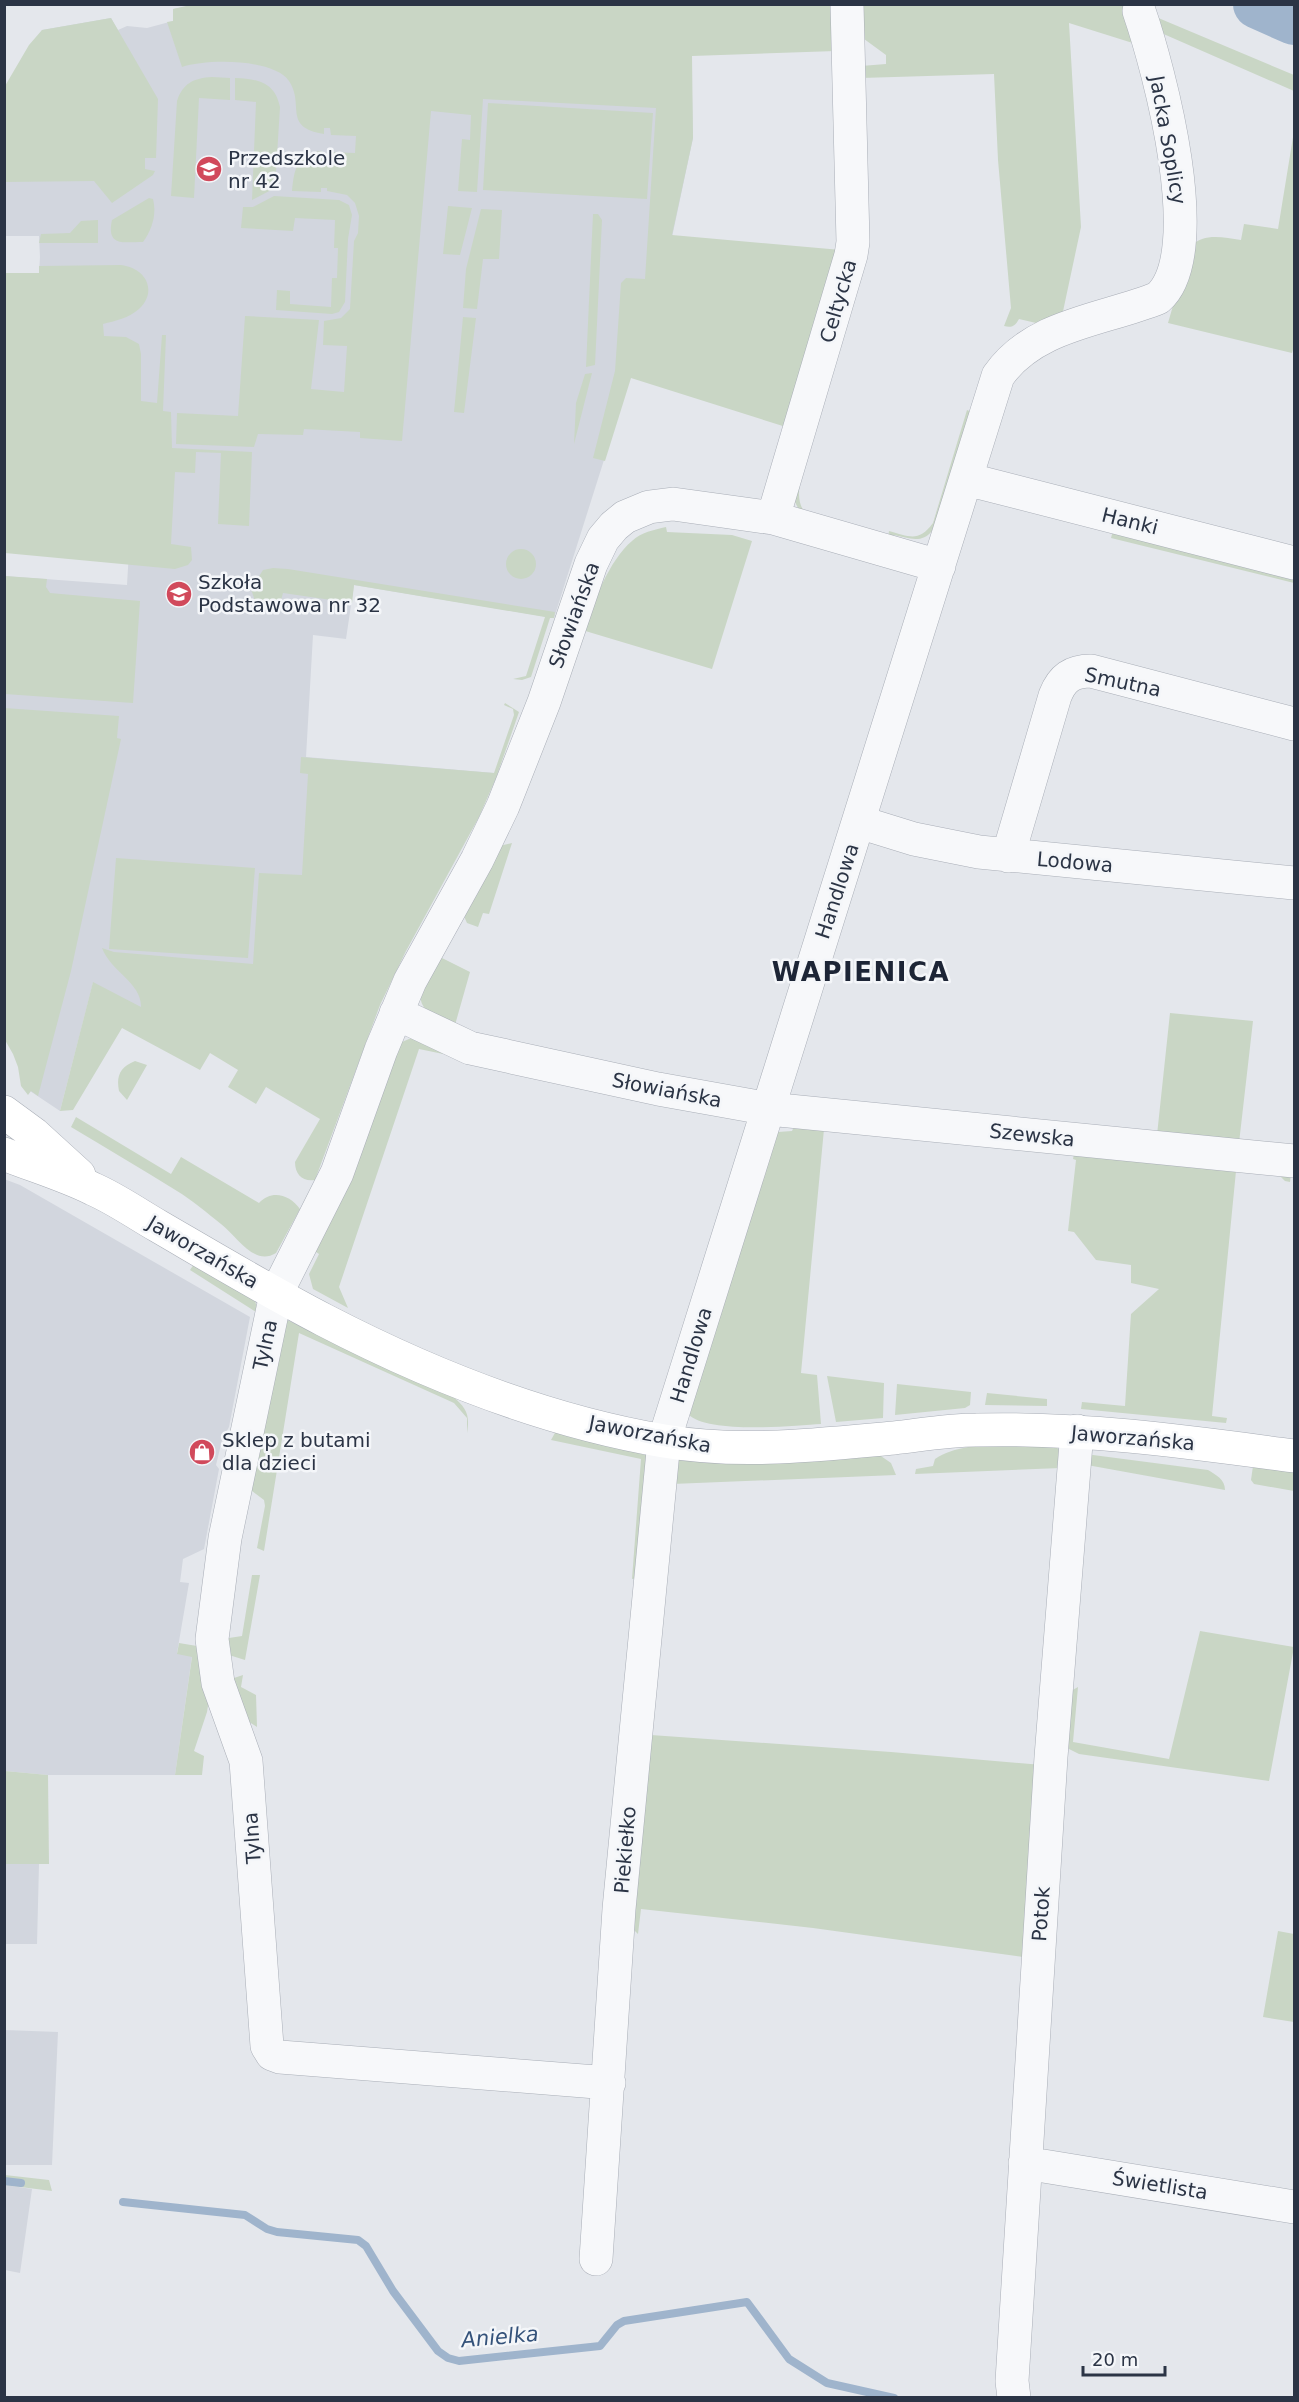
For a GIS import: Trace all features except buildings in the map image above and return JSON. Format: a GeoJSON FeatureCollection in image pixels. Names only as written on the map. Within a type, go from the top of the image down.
{"type":"FeatureCollection","features":[{"type":"Feature","properties":{"kind":"street","name":"Celtycka"},"geometry":{"type":"LineString","coordinates":[[773,518],[853,242],[847,4]]}},
{"type":"Feature","properties":{"kind":"street","name":"Jacka Soplicy"},"geometry":{"type":"LineString","coordinates":[[998,376],[1015,356],[1032,344],[1064,328],[1158,298],[1173,278],[1180,238],[1177,174],[1151,46],[1139,12]]}},
{"type":"Feature","properties":{"kind":"street","name":"Handlowa"},"geometry":{"type":"LineString","coordinates":[[664,1441],[998,376]]}},
{"type":"Feature","properties":{"kind":"street","name":"Hanki"},"geometry":{"type":"LineString","coordinates":[[966,479],[1294,563]]}},
{"type":"Feature","properties":{"kind":"street","name":"Słowiańska"},"geometry":{"type":"LineString","coordinates":[[276,1294],[337,1173],[396,1012],[426,950],[477,860],[503,806],[534,729],[591,564],[603,538],[625,517],[649,507],[687,506],[773,518],[939,566]]}},
{"type":"Feature","properties":{"kind":"street","name":"Smutna"},"geometry":{"type":"LineString","coordinates":[[1008,856],[1059,685],[1077,671],[1091,671],[1294,724]]}},
{"type":"Feature","properties":{"kind":"street","name":"Lodowa"},"geometry":{"type":"LineString","coordinates":[[859,822],[924,841],[1008,856],[1294,883]]}},
{"type":"Feature","properties":{"kind":"street","name":"Słowiańska"},"geometry":{"type":"LineString","coordinates":[[396,1012],[471,1048],[658,1089],[769,1109]]}},
{"type":"Feature","properties":{"kind":"street","name":"Szewska"},"geometry":{"type":"LineString","coordinates":[[769,1109],[1294,1161]]}},
{"type":"Feature","properties":{"kind":"street","name":"Jaworzańska"},"geometry":{"type":"LineString","coordinates":[[4,1112],[34,1134],[94,1189]]}},
{"type":"Feature","properties":{"kind":"street","name":"Jaworzańska"},"geometry":{"type":"LineString","coordinates":[[4,1154],[94,1189],[276,1294],[368,1341],[464,1383],[545,1412],[664,1441],[722,1448],[788,1448],[972,1430],[1077,1431],[1294,1456]]}},
{"type":"Feature","properties":{"kind":"street","name":"Tylna"},"geometry":{"type":"LineString","coordinates":[[276,1294],[225,1538],[212,1639],[218,1683],[246,1761],[267,2046],[272,2054],[280,2057],[609,2083]]}},
{"type":"Feature","properties":{"kind":"street","name":"Potok"},"geometry":{"type":"LineString","coordinates":[[1014,2397],[1012,2381],[1050,1769],[1077,1431]]}},
{"type":"Feature","properties":{"kind":"street","name":"Piekiełko"},"geometry":{"type":"LineString","coordinates":[[596,2259],[620,1898],[664,1441]]}},
{"type":"Feature","properties":{"kind":"street","name":"Świetlista"},"geometry":{"type":"LineString","coordinates":[[1025,2163],[1294,2207]]}},
{"type":"Feature","properties":{"kind":"shaded area","name":"Szkoła Podstawowa nr 32"},"geometry":{"type":"Polygon","coordinates":[[[195,5],[692,94],[693,138],[667,261],[554,618],[354,585],[346,639],[313,635],[306,757],[494,773],[382,983],[335,1113],[93,983],[60,1111],[30,1091],[4,924],[4,576],[127,585],[129,551],[5,342],[5,273],[39,273],[40,257],[39,236],[5,236],[5,103],[42,30],[111,18],[118,30],[127,26],[147,28],[173,21],[173,9],[195,5]]]}},
{"type":"Feature","properties":{"kind":"shaded area"},"geometry":{"type":"Polygon","coordinates":[[[4,1179],[20,1185],[250,1317],[229,1427],[222,1440],[216,1465],[219,1469],[204,1549],[183,1559],[180,1582],[189,1583],[177,1653],[192,1656],[175,1775],[48,1775],[5,1771],[4,1179]]]}},
{"type":"Feature","properties":{"kind":"shaded area"},"geometry":{"type":"Polygon","coordinates":[[[5,1864],[39,1864],[37,1944],[5,1944],[5,1864]]]}},
{"type":"Feature","properties":{"kind":"shaded area"},"geometry":{"type":"Polygon","coordinates":[[[5,2030],[58,2032],[52,2165],[5,2165],[5,2030]]]}},
{"type":"Feature","properties":{"kind":"shaded area"},"geometry":{"type":"Polygon","coordinates":[[[5,2185],[32,2189],[20,2273],[5,2270],[5,2185]]]}},
{"type":"Feature","properties":{"kind":"green space"},"geometry":{"type":"Polygon","coordinates":[[[195,4],[839,5],[836,51],[692,56],[693,138],[672,235],[841,250],[846,241],[786,427],[631,378],[605,461],[593,458],[615,371],[621,283],[626,278],[645,279],[656,108],[483,99],[477,192],[458,191],[462,139],[470,140],[471,115],[431,111],[402,441],[360,438],[360,432],[304,429],[303,435],[258,434],[254,447],[176,444],[177,413],[238,416],[245,316],[319,320],[311,389],[344,392],[347,346],[323,345],[324,321],[341,318],[350,309],[354,241],[358,233],[359,216],[355,203],[347,195],[327,191],[327,188],[321,188],[321,192],[292,191],[296,169],[302,159],[314,152],[322,151],[322,157],[328,157],[328,152],[355,153],[356,136],[331,135],[330,128],[324,128],[324,134],[311,131],[303,126],[297,114],[295,98],[289,81],[281,73],[269,68],[238,62],[193,64],[182,67],[167,22],[173,21],[173,9],[195,4]]]}},
{"type":"Feature","properties":{"kind":"green space"},"geometry":{"type":"Polygon","coordinates":[[[857,5],[1131,5],[1139,45],[1069,23],[1081,227],[1062,316],[1049,326],[1019,319],[1013,326],[1004,326],[1011,308],[998,160],[994,74],[861,78],[861,66],[886,64],[886,55],[860,36],[857,5]]]}},
{"type":"Feature","properties":{"kind":"green space"},"geometry":{"type":"Polygon","coordinates":[[[1156,17],[1294,75],[1294,91],[1159,32],[1156,17]]]}},
{"type":"Feature","properties":{"kind":"green space"},"geometry":{"type":"Polygon","coordinates":[[[111,18],[158,99],[156,158],[145,158],[145,169],[155,171],[153,175],[112,203],[94,181],[5,182],[5,86],[29,45],[42,30],[111,18]]]}},
{"type":"Feature","properties":{"kind":"green space"},"geometry":{"type":"Polygon","coordinates":[[[212,77],[230,78],[230,100],[199,98],[194,198],[171,196],[179,95],[190,83],[212,77]]]}},
{"type":"Feature","properties":{"kind":"green space"},"geometry":{"type":"Polygon","coordinates":[[[235,78],[251,79],[270,87],[280,107],[275,188],[252,200],[256,102],[235,100],[235,78]]]}},
{"type":"Feature","properties":{"kind":"green space"},"geometry":{"type":"Polygon","coordinates":[[[488,103],[653,113],[647,199],[483,190],[488,103]]]}},
{"type":"Feature","properties":{"kind":"green space"},"geometry":{"type":"Polygon","coordinates":[[[1294,131],[1294,346],[1292,353],[1168,323],[1190,247],[1208,238],[1241,240],[1244,224],[1278,229],[1294,131]]]}},
{"type":"Feature","properties":{"kind":"green space"},"geometry":{"type":"Polygon","coordinates":[[[274,196],[339,200],[349,205],[352,215],[348,239],[345,302],[339,312],[332,314],[276,310],[277,290],[290,291],[290,304],[331,307],[332,278],[337,278],[338,248],[334,248],[335,220],[295,218],[293,231],[241,228],[243,207],[253,207],[274,196]]]}},
{"type":"Feature","properties":{"kind":"green space"},"geometry":{"type":"Polygon","coordinates":[[[149,198],[153,199],[154,216],[143,242],[123,242],[114,239],[111,229],[112,220],[149,198]]]}},
{"type":"Feature","properties":{"kind":"green space"},"geometry":{"type":"Polygon","coordinates":[[[448,206],[472,208],[460,255],[443,254],[448,206]]]}},
{"type":"Feature","properties":{"kind":"green space"},"geometry":{"type":"Polygon","coordinates":[[[481,209],[502,210],[499,259],[483,259],[477,309],[463,308],[466,269],[481,209]]]}},
{"type":"Feature","properties":{"kind":"green space"},"geometry":{"type":"Polygon","coordinates":[[[593,214],[598,214],[602,220],[595,365],[586,367],[593,214]]]}},
{"type":"Feature","properties":{"kind":"green space"},"geometry":{"type":"Polygon","coordinates":[[[98,220],[98,243],[39,243],[41,234],[70,233],[81,221],[98,220]]]}},
{"type":"Feature","properties":{"kind":"green space"},"geometry":{"type":"Polygon","coordinates":[[[121,265],[130,267],[143,275],[148,295],[145,302],[131,315],[103,324],[104,336],[126,337],[139,344],[141,401],[157,403],[162,335],[166,335],[163,411],[171,412],[172,448],[252,452],[249,526],[218,524],[221,453],[196,452],[195,473],[175,472],[171,544],[191,547],[192,560],[188,565],[175,569],[5,553],[5,273],[39,273],[39,266],[121,265]]]}},
{"type":"Feature","properties":{"kind":"green space"},"geometry":{"type":"Polygon","coordinates":[[[463,317],[476,318],[464,413],[454,412],[463,317]]]}},
{"type":"Feature","properties":{"kind":"green space"},"geometry":{"type":"Polygon","coordinates":[[[592,373],[574,444],[576,403],[585,374],[592,373]]]}},
{"type":"Feature","properties":{"kind":"green space"},"geometry":{"type":"Polygon","coordinates":[[[967,410],[976,414],[932,531],[924,538],[915,539],[894,535],[891,541],[801,514],[794,500],[806,459],[799,495],[802,509],[807,515],[888,538],[889,531],[908,536],[923,533],[933,523],[967,410]]]}},
{"type":"Feature","properties":{"kind":"green space"},"geometry":{"type":"Polygon","coordinates":[[[666,527],[667,532],[732,535],[752,541],[712,669],[582,630],[609,570],[624,549],[639,535],[666,527]]]}},
{"type":"Feature","properties":{"kind":"green space"},"geometry":{"type":"Polygon","coordinates":[[[1114,527],[1294,575],[1294,583],[1111,538],[1114,527]]]}},
{"type":"Feature","properties":{"kind":"green space"},"geometry":{"type":"Polygon","coordinates":[[[521,549],[531,554],[536,564],[531,574],[521,579],[511,574],[506,564],[511,554],[521,549]]]}},
{"type":"Feature","properties":{"kind":"green space"},"geometry":{"type":"Polygon","coordinates":[[[273,568],[555,612],[554,618],[550,618],[531,677],[522,680],[513,679],[526,676],[545,617],[354,585],[352,603],[283,593],[280,604],[255,601],[251,589],[263,570],[273,568]]]}},
{"type":"Feature","properties":{"kind":"green space"},"geometry":{"type":"Polygon","coordinates":[[[5,576],[47,579],[46,587],[50,593],[140,601],[133,703],[5,694],[5,576]]]}},
{"type":"Feature","properties":{"kind":"green space"},"geometry":{"type":"Polygon","coordinates":[[[505,703],[519,712],[496,778],[479,817],[406,951],[380,1005],[315,1180],[300,1177],[296,1171],[295,1162],[320,1119],[266,1087],[256,1104],[228,1087],[238,1070],[210,1053],[200,1070],[122,1028],[73,1110],[60,1111],[93,982],[141,1007],[137,991],[112,964],[102,948],[114,952],[253,964],[259,873],[302,875],[308,774],[300,773],[301,757],[494,773],[514,715],[513,709],[504,705],[505,703]]]}},
{"type":"Feature","properties":{"kind":"green space"},"geometry":{"type":"Polygon","coordinates":[[[4,708],[119,716],[117,738],[121,739],[71,971],[38,1096],[31,1091],[28,1095],[21,1086],[18,1067],[5,1040],[4,708]]]}},
{"type":"Feature","properties":{"kind":"green space"},"geometry":{"type":"Polygon","coordinates":[[[512,843],[489,914],[483,913],[478,927],[467,923],[462,912],[499,846],[512,843]]]}},
{"type":"Feature","properties":{"kind":"green space"},"geometry":{"type":"Polygon","coordinates":[[[116,858],[255,868],[248,958],[109,949],[116,858]]]}},
{"type":"Feature","properties":{"kind":"green space"},"geometry":{"type":"Polygon","coordinates":[[[438,956],[470,972],[455,1025],[427,1011],[421,1001],[420,995],[438,956]]]}},
{"type":"Feature","properties":{"kind":"green space"},"geometry":{"type":"Polygon","coordinates":[[[1170,1013],[1253,1021],[1239,1143],[1157,1135],[1170,1013]]]}},
{"type":"Feature","properties":{"kind":"green space"},"geometry":{"type":"Polygon","coordinates":[[[416,1036],[511,1068],[419,1049],[339,1287],[348,1308],[313,1289],[309,1274],[319,1254],[313,1250],[402,1042],[416,1036]]]}},
{"type":"Feature","properties":{"kind":"green space"},"geometry":{"type":"Polygon","coordinates":[[[135,1061],[147,1065],[127,1100],[119,1091],[119,1076],[126,1066],[135,1061]]]}},
{"type":"Feature","properties":{"kind":"green space"},"geometry":{"type":"Polygon","coordinates":[[[76,1117],[171,1174],[181,1157],[259,1203],[275,1195],[286,1197],[300,1209],[276,1253],[260,1256],[246,1248],[221,1224],[188,1198],[71,1127],[76,1117]]]}},
{"type":"Feature","properties":{"kind":"green space"},"geometry":{"type":"Polygon","coordinates":[[[796,1122],[824,1129],[801,1373],[817,1375],[821,1424],[751,1427],[712,1424],[698,1420],[688,1414],[778,1132],[792,1131],[796,1122]]]}},
{"type":"Feature","properties":{"kind":"green space"},"geometry":{"type":"Polygon","coordinates":[[[1074,1154],[1291,1174],[1290,1182],[1285,1181],[1279,1175],[1236,1171],[1212,1416],[1227,1418],[1226,1423],[1081,1409],[1082,1402],[1125,1406],[1131,1314],[1159,1289],[1131,1283],[1131,1265],[1096,1260],[1074,1232],[1068,1231],[1076,1160],[1073,1159],[1074,1154]]]}},
{"type":"Feature","properties":{"kind":"green space"},"geometry":{"type":"Polygon","coordinates":[[[194,1264],[255,1301],[259,1314],[190,1270],[194,1264]]]}},
{"type":"Feature","properties":{"kind":"green space"},"geometry":{"type":"Polygon","coordinates":[[[285,1319],[452,1396],[466,1412],[468,1417],[468,1427],[467,1433],[467,1418],[454,1403],[299,1333],[264,1551],[257,1548],[265,1506],[264,1500],[252,1491],[250,1481],[285,1319]]]}},
{"type":"Feature","properties":{"kind":"green space"},"geometry":{"type":"Polygon","coordinates":[[[827,1376],[884,1383],[883,1418],[836,1422],[827,1376]]]}},
{"type":"Feature","properties":{"kind":"green space"},"geometry":{"type":"Polygon","coordinates":[[[897,1384],[971,1392],[970,1405],[965,1408],[895,1415],[897,1384]]]}},
{"type":"Feature","properties":{"kind":"green space"},"geometry":{"type":"Polygon","coordinates":[[[987,1393],[1047,1399],[1047,1406],[985,1405],[987,1393]]]}},
{"type":"Feature","properties":{"kind":"green space"},"geometry":{"type":"Polygon","coordinates":[[[556,1431],[649,1456],[642,1577],[632,1579],[641,1459],[551,1440],[556,1431]]]}},
{"type":"Feature","properties":{"kind":"green space"},"geometry":{"type":"Polygon","coordinates":[[[992,1445],[1053,1445],[1061,1451],[1061,1468],[915,1474],[916,1469],[933,1466],[935,1459],[961,1449],[992,1445]]]}},
{"type":"Feature","properties":{"kind":"green space"},"geometry":{"type":"Polygon","coordinates":[[[878,1454],[891,1463],[896,1475],[672,1484],[676,1461],[683,1457],[878,1454]]]}},
{"type":"Feature","properties":{"kind":"green space"},"geometry":{"type":"Polygon","coordinates":[[[1089,1456],[1208,1470],[1222,1480],[1225,1490],[1087,1465],[1089,1456]]]}},
{"type":"Feature","properties":{"kind":"green space"},"geometry":{"type":"Polygon","coordinates":[[[1253,1466],[1294,1472],[1294,1491],[1254,1484],[1251,1480],[1253,1466]]]}},
{"type":"Feature","properties":{"kind":"green space"},"geometry":{"type":"Polygon","coordinates":[[[252,1575],[260,1575],[245,1660],[229,1655],[229,1638],[242,1636],[252,1575]]]}},
{"type":"Feature","properties":{"kind":"green space"},"geometry":{"type":"Polygon","coordinates":[[[1200,1631],[1294,1647],[1269,1781],[1079,1754],[1067,1748],[1071,1691],[1078,1687],[1073,1742],[1169,1759],[1200,1631]]]}},
{"type":"Feature","properties":{"kind":"green space"},"geometry":{"type":"Polygon","coordinates":[[[179,1643],[203,1647],[210,1693],[207,1712],[194,1751],[204,1756],[202,1775],[175,1775],[192,1657],[177,1654],[179,1643]]]}},
{"type":"Feature","properties":{"kind":"green space"},"geometry":{"type":"Polygon","coordinates":[[[243,1675],[241,1687],[256,1695],[257,1727],[246,1720],[231,1679],[243,1675]]]}},
{"type":"Feature","properties":{"kind":"green space"},"geometry":{"type":"Polygon","coordinates":[[[651,1735],[1042,1765],[1031,1958],[813,1928],[641,1909],[638,1934],[632,1928],[651,1735]]]}},
{"type":"Feature","properties":{"kind":"green space"},"geometry":{"type":"Polygon","coordinates":[[[5,1771],[48,1775],[49,1864],[5,1864],[5,1771]]]}},
{"type":"Feature","properties":{"kind":"green space"},"geometry":{"type":"Polygon","coordinates":[[[1278,1931],[1294,1934],[1294,2022],[1263,2017],[1278,1931]]]}},
{"type":"Feature","properties":{"kind":"green space"},"geometry":{"type":"Polygon","coordinates":[[[5,2175],[49,2180],[52,2191],[5,2185],[5,2175]]]}},
{"type":"Feature","properties":{"kind":"waterway","name":"WAPIENICA"},"geometry":{"type":"LineString","coordinates":[[1258,4],[1294,20]]}},
{"type":"Feature","properties":{"kind":"waterway","name":"Anielka"},"geometry":{"type":"LineString","coordinates":[[4,2181],[21,2183]]}},
{"type":"Feature","properties":{"kind":"waterway","name":"Anielka"},"geometry":{"type":"LineString","coordinates":[[123,2202],[245,2215],[267,2229],[277,2232],[358,2240],[366,2246],[393,2291],[438,2351],[448,2358],[459,2361],[600,2346],[617,2325],[624,2321],[747,2302],[789,2359],[827,2383],[894,2398]]}},
{"type":"Feature","properties":{"kind":"place","name":"Przedszkole nr 42"},"geometry":{"type":"Point","coordinates":[209,169]}},
{"type":"Feature","properties":{"kind":"place","name":"Szkoła Podstawowa nr 32"},"geometry":{"type":"Point","coordinates":[179,594]}},
{"type":"Feature","properties":{"kind":"place","name":"Sklep z butami dla dzieci"},"geometry":{"type":"Point","coordinates":[202,1452]}},
{"type":"Feature","properties":{"kind":"district","name":"WAPIENICA"},"geometry":{"type":"Point","coordinates":[861,972]}}]}
